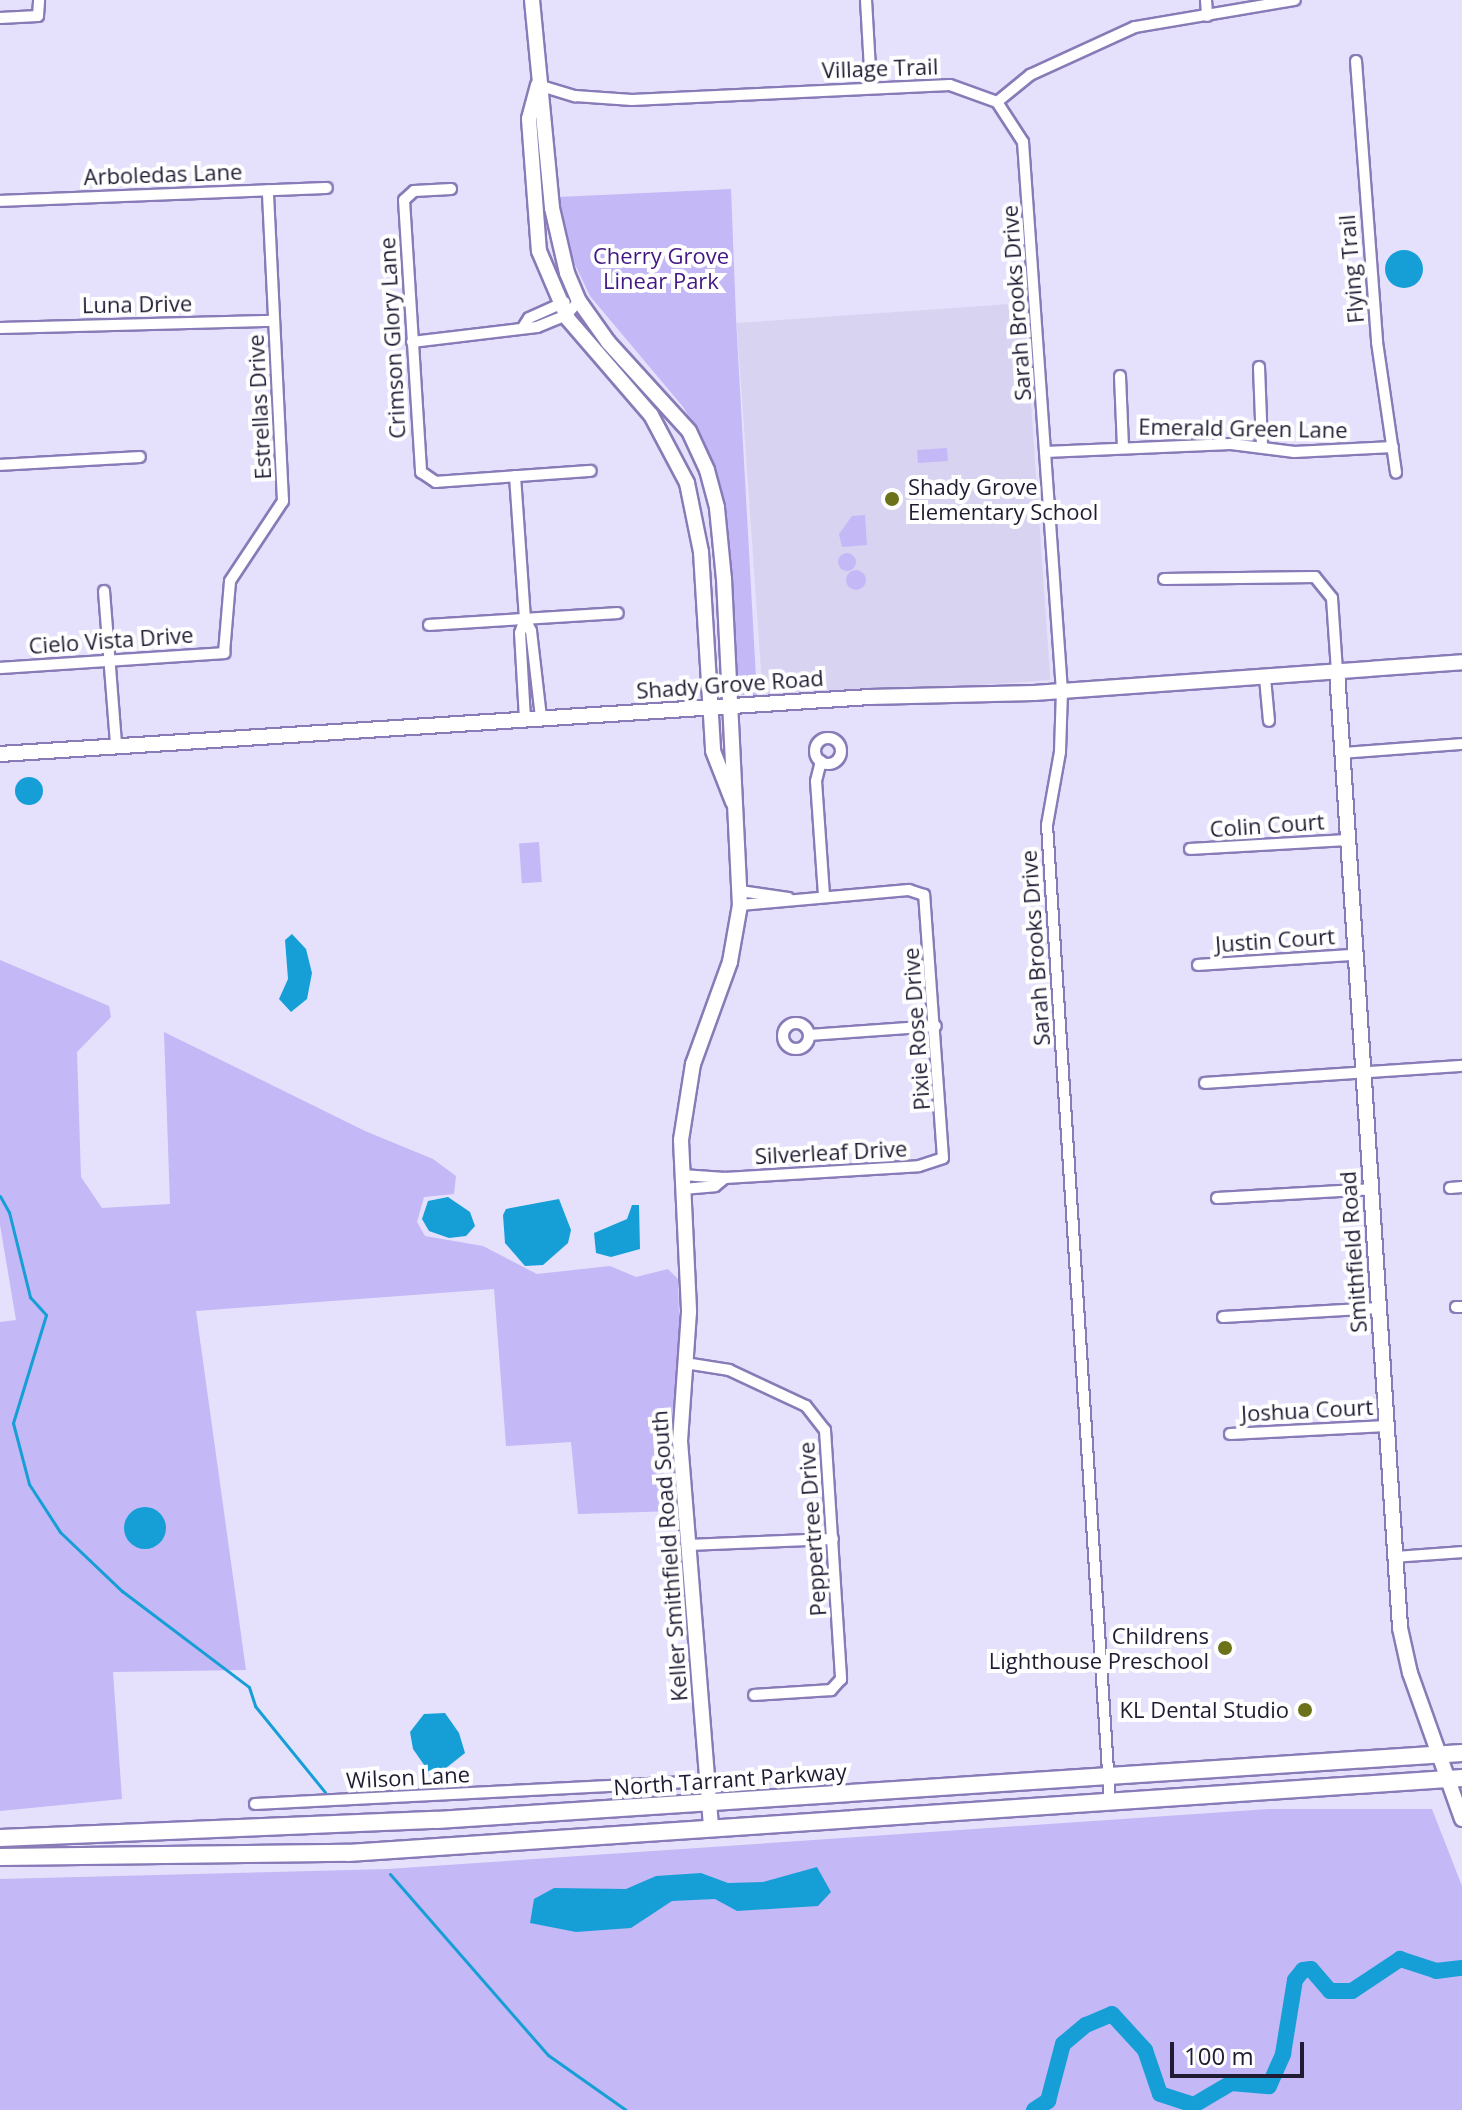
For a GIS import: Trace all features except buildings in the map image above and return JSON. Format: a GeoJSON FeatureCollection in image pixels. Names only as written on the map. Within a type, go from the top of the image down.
{"type":"FeatureCollection","features":[{"type":"Feature","properties":{"kind":"main road","name":"Keller Smithfield Road South"},"geometry":{"type":"LineString","coordinates":[[532,0],[538,85],[548,118],[555,231],[579,301],[608,342],[667,402],[707,470],[724,579],[728,707],[740,898],[730,962],[688,1085],[683,1182],[689,1312],[680,1441],[711,1827]]}},
{"type":"Feature","properties":{"kind":"main road","name":"Keller Smithfield Road South"},"geometry":{"type":"LineString","coordinates":[[538,85],[529,119],[533,210],[545,271],[563,309],[651,415],[681,466],[701,552],[715,764],[736,811]]}},
{"type":"Feature","properties":{"kind":"main road","name":"Shady Grove Road"},"geometry":{"type":"LineString","coordinates":[[0,754],[541,718],[1062,691],[1462,662]]}},
{"type":"Feature","properties":{"kind":"main road","name":"Smithfield Road"},"geometry":{"type":"LineString","coordinates":[[1337,671],[1394,1557],[1404,1653],[1441,1755],[1455,1779],[1462,1819]]}},
{"type":"Feature","properties":{"kind":"main road","name":"North Tarrant Parkway"},"geometry":{"type":"LineString","coordinates":[[0,1838],[565,1813],[1462,1753]]}},
{"type":"Feature","properties":{"kind":"main road"},"geometry":{"type":"LineString","coordinates":[[0,1857],[348,1853],[1455,1779]]}},
{"type":"Feature","properties":{"kind":"main road"},"geometry":{"type":"LineString","coordinates":[[926,1788],[927,1815]]}},
{"type":"Feature","properties":{"kind":"street"},"geometry":{"type":"LineString","coordinates":[[0,18],[38,16],[39,0]]}},
{"type":"Feature","properties":{"kind":"street"},"geometry":{"type":"LineString","coordinates":[[866,0],[871,88]]}},
{"type":"Feature","properties":{"kind":"street"},"geometry":{"type":"LineString","coordinates":[[1206,0],[1207,16]]}},
{"type":"Feature","properties":{"kind":"street"},"geometry":{"type":"LineString","coordinates":[[997,102],[1030,75],[1135,27],[1295,0]]}},
{"type":"Feature","properties":{"kind":"street","name":"Flying Trail"},"geometry":{"type":"LineString","coordinates":[[1356,61],[1377,342],[1396,473]]}},
{"type":"Feature","properties":{"kind":"street","name":"Village Trail"},"geometry":{"type":"LineString","coordinates":[[538,85],[575,96],[632,100],[950,85],[997,102]]}},
{"type":"Feature","properties":{"kind":"street","name":"Sarah Brooks Drive"},"geometry":{"type":"LineString","coordinates":[[997,102],[1018,129],[1027,159],[1062,691],[1060,752],[1047,825],[1110,1802]]}},
{"type":"Feature","properties":{"kind":"street","name":"Arboledas Lane"},"geometry":{"type":"LineString","coordinates":[[0,201],[327,188]]}},
{"type":"Feature","properties":{"kind":"street","name":"Crimson Glory Lane"},"geometry":{"type":"LineString","coordinates":[[451,189],[406,197],[412,342],[423,477],[436,482],[515,476]]}},
{"type":"Feature","properties":{"kind":"street","name":"Estrellas Drive"},"geometry":{"type":"LineString","coordinates":[[224,653],[230,581],[283,501],[268,190]]}},
{"type":"Feature","properties":{"kind":"street"},"geometry":{"type":"LineString","coordinates":[[412,342],[486,336],[524,326],[529,318],[563,309],[579,301]]}},
{"type":"Feature","properties":{"kind":"street","name":"Luna Drive"},"geometry":{"type":"LineString","coordinates":[[0,328],[274,321]]}},
{"type":"Feature","properties":{"kind":"street"},"geometry":{"type":"LineString","coordinates":[[1259,367],[1262,446]]}},
{"type":"Feature","properties":{"kind":"street"},"geometry":{"type":"LineString","coordinates":[[1120,376],[1123,447]]}},
{"type":"Feature","properties":{"kind":"street","name":"Emerald Green Lane"},"geometry":{"type":"LineString","coordinates":[[1045,452],[1123,447],[1262,446],[1309,452],[1393,447]]}},
{"type":"Feature","properties":{"kind":"street"},"geometry":{"type":"LineString","coordinates":[[0,465],[140,457]]}},
{"type":"Feature","properties":{"kind":"street"},"geometry":{"type":"LineString","coordinates":[[541,718],[525,619],[515,476],[591,471]]}},
{"type":"Feature","properties":{"kind":"street"},"geometry":{"type":"LineString","coordinates":[[1164,579],[1315,577],[1332,598],[1337,671]]}},
{"type":"Feature","properties":{"kind":"street"},"geometry":{"type":"LineString","coordinates":[[104,591],[116,745]]}},
{"type":"Feature","properties":{"kind":"street"},"geometry":{"type":"LineString","coordinates":[[429,625],[618,613]]}},
{"type":"Feature","properties":{"kind":"street"},"geometry":{"type":"LineString","coordinates":[[525,619],[520,633],[525,719]]}},
{"type":"Feature","properties":{"kind":"street","name":"Cielo Vista Drive"},"geometry":{"type":"LineString","coordinates":[[0,668],[224,653]]}},
{"type":"Feature","properties":{"kind":"street"},"geometry":{"type":"LineString","coordinates":[[1265,678],[1269,721]]}},
{"type":"Feature","properties":{"kind":"street"},"geometry":{"type":"LineString","coordinates":[[1342,753],[1462,744]]}},
{"type":"Feature","properties":{"kind":"street"},"geometry":{"type":"LineString","coordinates":[[740,898],[824,895],[816,781],[821,761]]}},
{"type":"Feature","properties":{"kind":"street","name":"Colin Court"},"geometry":{"type":"LineString","coordinates":[[1190,849],[1347,840]]}},
{"type":"Feature","properties":{"kind":"street","name":"Pixie Rose Drive"},"geometry":{"type":"LineString","coordinates":[[824,895],[921,892],[928,909],[936,1026],[944,1150],[939,1163]]}},
{"type":"Feature","properties":{"kind":"street","name":"Justin Court"},"geometry":{"type":"LineString","coordinates":[[1198,965],[1354,955]]}},
{"type":"Feature","properties":{"kind":"street"},"geometry":{"type":"LineString","coordinates":[[809,1035],[936,1026]]}},
{"type":"Feature","properties":{"kind":"street"},"geometry":{"type":"LineString","coordinates":[[1205,1083],[1462,1066]]}},
{"type":"Feature","properties":{"kind":"street","name":"Silverleaf Drive"},"geometry":{"type":"LineString","coordinates":[[683,1182],[939,1163]]}},
{"type":"Feature","properties":{"kind":"street"},"geometry":{"type":"LineString","coordinates":[[1217,1198],[1371,1189]]}},
{"type":"Feature","properties":{"kind":"street"},"geometry":{"type":"LineString","coordinates":[[1223,1317],[1379,1308]]}},
{"type":"Feature","properties":{"kind":"street","name":"Peppertree Drive"},"geometry":{"type":"LineString","coordinates":[[685,1363],[729,1370],[818,1416],[826,1435],[842,1677],[835,1688],[754,1695]]}},
{"type":"Feature","properties":{"kind":"street","name":"Joshua Court"},"geometry":{"type":"LineString","coordinates":[[1230,1434],[1387,1426]]}},
{"type":"Feature","properties":{"kind":"street"},"geometry":{"type":"LineString","coordinates":[[687,1545],[833,1539]]}},
{"type":"Feature","properties":{"kind":"street"},"geometry":{"type":"LineString","coordinates":[[1394,1557],[1462,1552]]}},
{"type":"Feature","properties":{"kind":"street","name":"Wilson Lane"},"geometry":{"type":"LineString","coordinates":[[255,1804],[687,1782]]}},
{"type":"Feature","properties":{"kind":"street"},"geometry":{"type":"LineString","coordinates":[[564,1789],[565,1813]]}},
{"type":"Feature","properties":{"kind":"shaded area","name":"Shady Grove Elementary School"},"geometry":{"type":"Polygon","coordinates":[[[1024,303],[1050,680],[763,700],[737,323],[1024,303]]]}},
{"type":"Feature","properties":{"kind":"green space","name":"Cherry Grove Linear Park"},"geometry":{"type":"Polygon","coordinates":[[[731,189],[757,695],[738,695],[728,525],[710,456],[684,408],[590,296],[570,254],[558,197],[731,189]]]}},
{"type":"Feature","properties":{"kind":"green space"},"geometry":{"type":"Polygon","coordinates":[[[947,448],[948,461],[918,463],[917,450],[947,448]]]}},
{"type":"Feature","properties":{"kind":"green space"},"geometry":{"type":"Polygon","coordinates":[[[865,515],[867,545],[842,547],[839,534],[852,516],[865,515]]]}},
{"type":"Feature","properties":{"kind":"green space"},"geometry":{"type":"Polygon","coordinates":[[[847,553],[856,562],[847,571],[838,562],[847,553]]]}},
{"type":"Feature","properties":{"kind":"green space"},"geometry":{"type":"Polygon","coordinates":[[[856,570],[863,573],[866,580],[863,587],[856,590],[849,587],[846,580],[849,573],[856,570]]]}},
{"type":"Feature","properties":{"kind":"green space"},"geometry":{"type":"Polygon","coordinates":[[[539,842],[542,882],[522,883],[519,843],[539,842]]]}},
{"type":"Feature","properties":{"kind":"green space"},"geometry":{"type":"Polygon","coordinates":[[[0,960],[109,1006],[111,1017],[77,1052],[81,1177],[102,1208],[170,1204],[164,1032],[365,1131],[433,1159],[456,1176],[454,1194],[424,1197],[417,1222],[425,1236],[483,1246],[537,1274],[610,1266],[636,1277],[668,1269],[678,1279],[680,1348],[670,1436],[676,1511],[578,1514],[571,1442],[506,1446],[494,1289],[196,1311],[246,1670],[113,1672],[122,1799],[0,1811],[0,1322],[16,1320],[0,1225],[0,960]]]}},
{"type":"Feature","properties":{"kind":"green space"},"geometry":{"type":"Polygon","coordinates":[[[1269,1809],[1432,1809],[1462,1886],[1462,2110],[0,2110],[0,1879],[388,1869],[1269,1809]]]}},
{"type":"Feature","properties":{"kind":"water"},"geometry":{"type":"Polygon","coordinates":[[[1404,250],[1417,256],[1423,269],[1417,282],[1404,288],[1391,282],[1385,269],[1391,256],[1404,250]]]}},
{"type":"Feature","properties":{"kind":"water"},"geometry":{"type":"Polygon","coordinates":[[[29,777],[39,781],[43,791],[39,801],[29,805],[19,801],[15,791],[19,781],[29,777]]]}},
{"type":"Feature","properties":{"kind":"water"},"geometry":{"type":"Polygon","coordinates":[[[292,934],[306,949],[312,973],[307,999],[291,1012],[279,999],[288,979],[285,940],[292,934]]]}},
{"type":"Feature","properties":{"kind":"water"},"geometry":{"type":"Polygon","coordinates":[[[448,1197],[470,1212],[475,1226],[466,1236],[449,1238],[429,1231],[422,1219],[428,1201],[448,1197]]]}},
{"type":"Feature","properties":{"kind":"water"},"geometry":{"type":"Polygon","coordinates":[[[559,1199],[571,1230],[568,1243],[543,1265],[525,1266],[505,1243],[503,1215],[506,1209],[559,1199]]]}},
{"type":"Feature","properties":{"kind":"water"},"geometry":{"type":"Polygon","coordinates":[[[632,1205],[639,1205],[640,1249],[611,1257],[596,1253],[594,1233],[627,1219],[632,1205]]]}},
{"type":"Feature","properties":{"kind":"water"},"geometry":{"type":"Polygon","coordinates":[[[145,1507],[160,1513],[166,1528],[160,1543],[145,1549],[130,1543],[124,1528],[130,1513],[145,1507]]]}},
{"type":"Feature","properties":{"kind":"water"},"geometry":{"type":"Polygon","coordinates":[[[445,1713],[459,1733],[465,1753],[441,1772],[429,1772],[413,1749],[410,1732],[424,1714],[445,1713]]]}},
{"type":"Feature","properties":{"kind":"water"},"geometry":{"type":"Polygon","coordinates":[[[817,1867],[831,1892],[818,1906],[737,1911],[715,1899],[672,1901],[631,1928],[576,1932],[530,1923],[534,1899],[554,1888],[626,1889],[656,1876],[701,1873],[728,1883],[763,1882],[817,1867]]]}},
{"type":"Feature","properties":{"kind":"waterway"},"geometry":{"type":"LineString","coordinates":[[0,1196],[9,1212],[30,1297],[46,1315],[13,1423],[29,1484],[60,1532],[122,1591],[249,1687],[255,1706],[325,1792]]}},
{"type":"Feature","properties":{"kind":"waterway"},"geometry":{"type":"LineString","coordinates":[[390,1874],[548,2055],[626,2110]]}},
{"type":"Feature","properties":{"kind":"waterway"},"geometry":{"type":"LineString","coordinates":[[1034,2110],[1048,2101],[1063,2044],[1086,2025],[1112,2014],[1145,2050],[1160,2094],[1194,2105],[1231,2083],[1269,2086],[1283,2054],[1295,1980],[1303,1970],[1311,1969],[1330,1991],[1352,1991],[1400,1959],[1436,1971],[1462,1968]]}},
{"type":"Feature","properties":{"kind":"place","name":"Shady Grove Elementary School"},"geometry":{"type":"Point","coordinates":[892,499]}},
{"type":"Feature","properties":{"kind":"place","name":"Childrens Lighthouse Preschool"},"geometry":{"type":"Point","coordinates":[1225,1648]}},
{"type":"Feature","properties":{"kind":"place","name":"KL Dental Studio"},"geometry":{"type":"Point","coordinates":[1305,1710]}}]}
